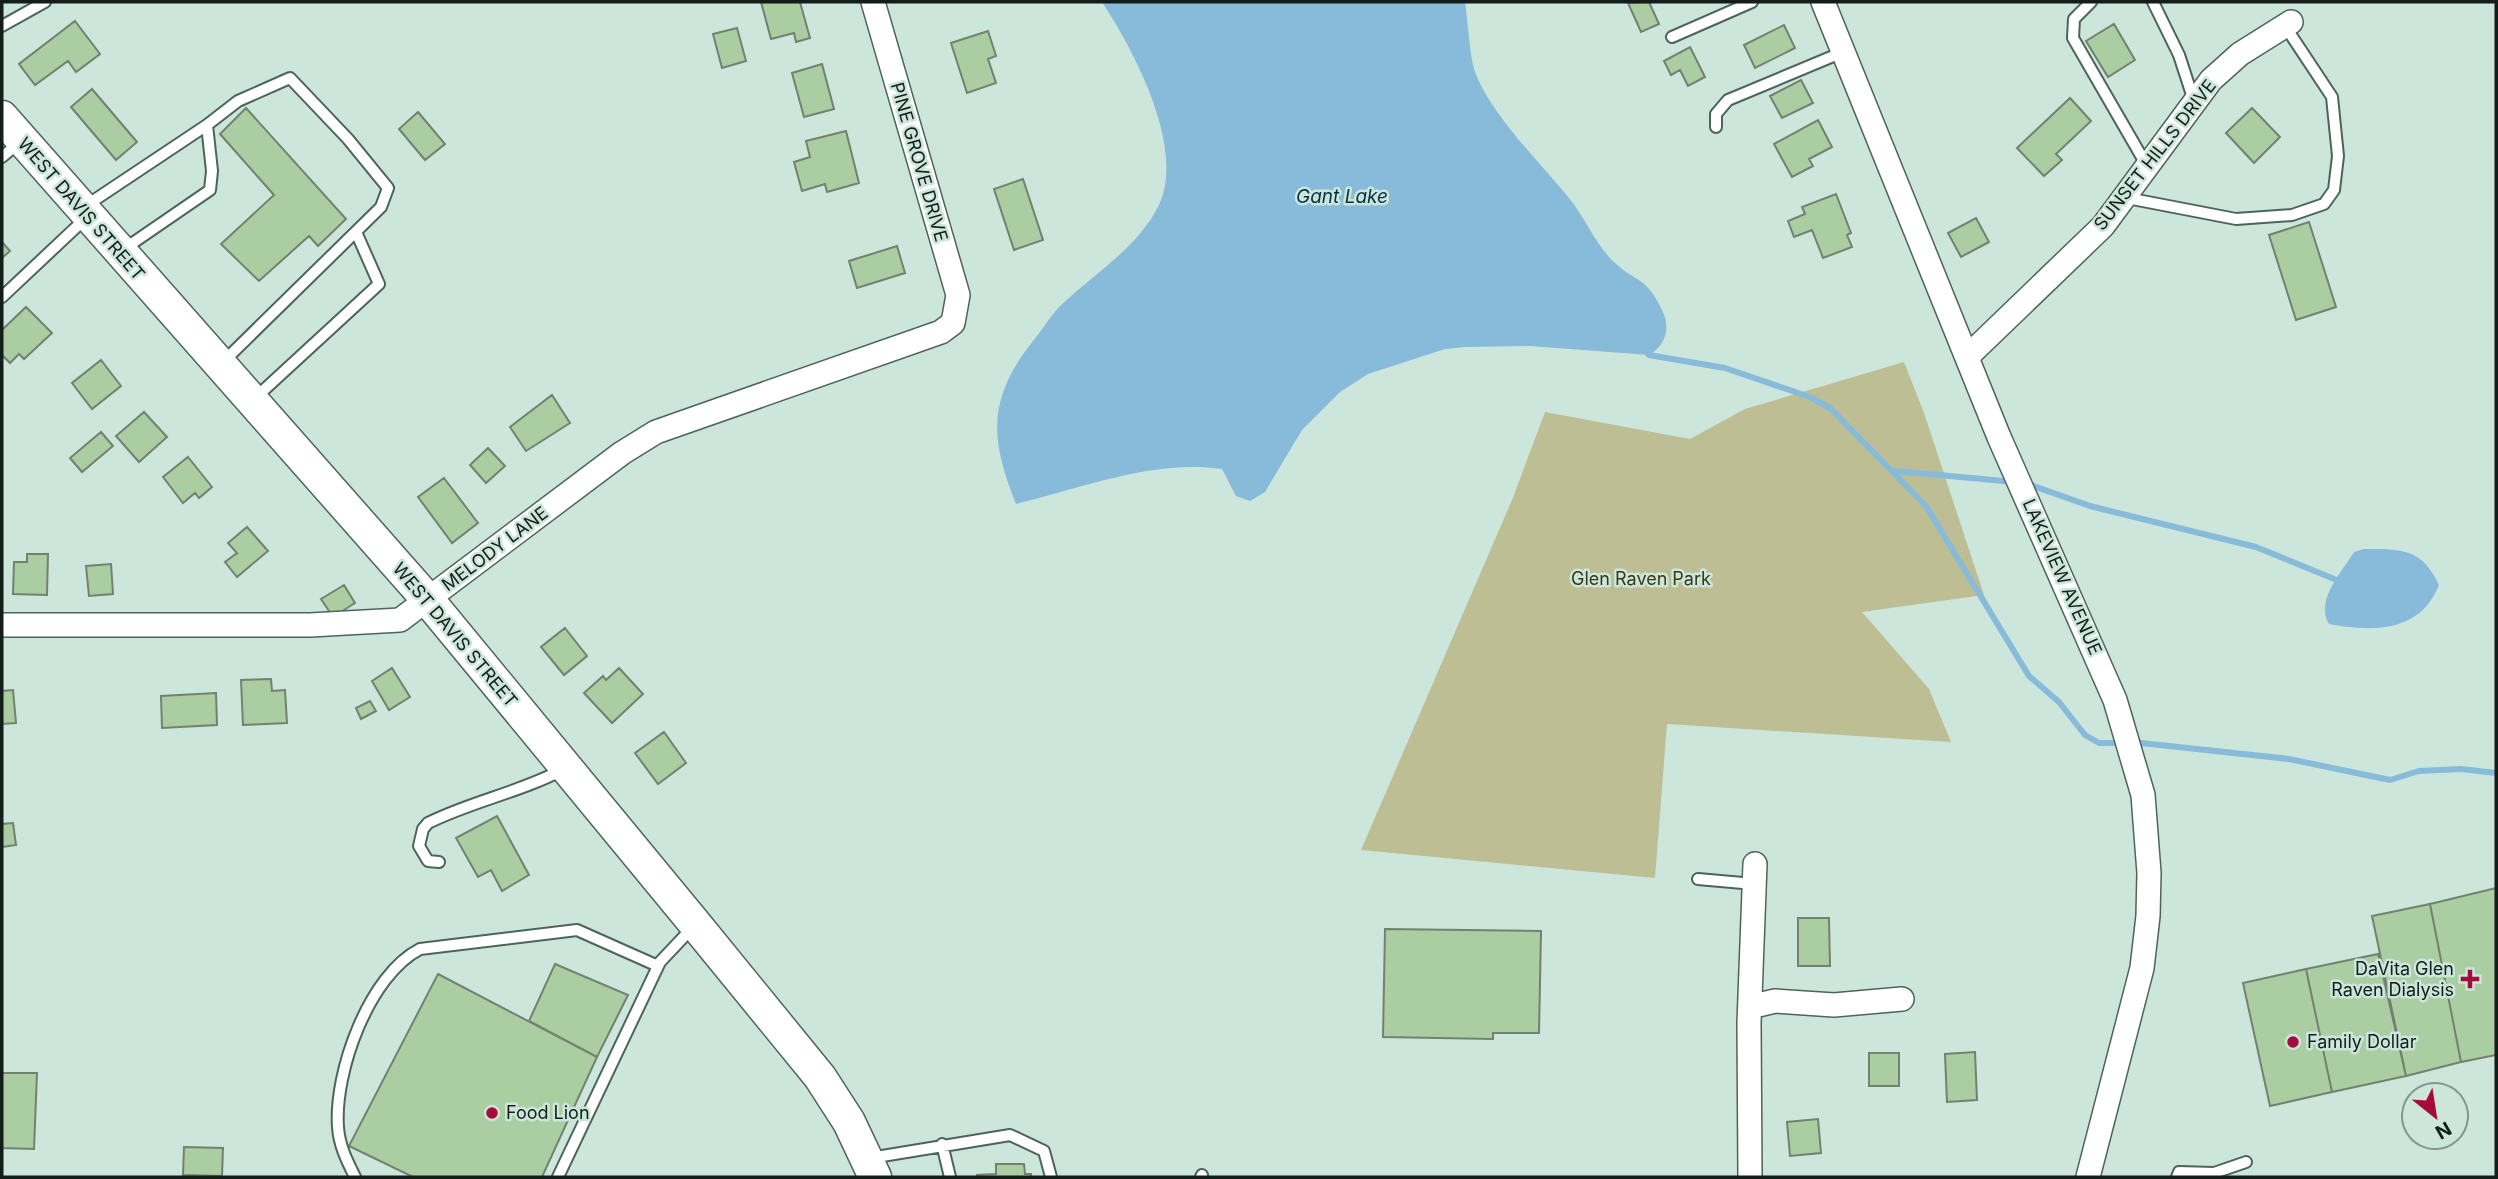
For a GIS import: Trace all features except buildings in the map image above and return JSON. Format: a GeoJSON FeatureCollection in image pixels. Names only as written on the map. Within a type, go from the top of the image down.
{"type":"FeatureCollection","features":[{"type":"Feature","properties":{"kind":"street","name":"PINE GROVE DRIVE"},"geometry":{"type":"LineString","coordinates":[[873,2],[958,295],[953,324]]}},
{"type":"Feature","properties":{"kind":"street","name":"LAKEVIEW AVENUE"},"geometry":{"type":"LineString","coordinates":[[1823,2],[1998,437],[2115,700],[2143,795],[2149,873],[2148,916],[2142,968],[2088,1177]]}},
{"type":"Feature","properties":{"kind":"street","name":"SUNSET HILLS DRIVE"},"geometry":{"type":"LineString","coordinates":[[1967,357],[2103,226],[2127,198],[2147,166],[2211,80],[2240,54],[2288,24]]}},
{"type":"Feature","properties":{"kind":"street","name":"WEST DAVIS STREET"},"geometry":{"type":"LineString","coordinates":[[8,138],[84,213],[428,600],[820,1077],[849,1122],[872,1168]]}},
{"type":"Feature","properties":{"kind":"street","name":"MELODY LANE"},"geometry":{"type":"LineString","coordinates":[[2,625],[323,624],[400,620],[622,453],[656,432],[941,332],[953,324]]}},
{"type":"Feature","properties":{"kind":"street"},"geometry":{"type":"LineString","coordinates":[[1749,1177],[1750,1007],[1755,874]]}},
{"type":"Feature","properties":{"kind":"street"},"geometry":{"type":"LineString","coordinates":[[1750,1007],[1775,1001],[1835,1005],[1902,999]]}},
{"type":"Feature","properties":{"kind":"lane"},"geometry":{"type":"LineString","coordinates":[[2,26],[45,2]]}},
{"type":"Feature","properties":{"kind":"lane"},"geometry":{"type":"LineString","coordinates":[[1672,37],[1752,2]]}},
{"type":"Feature","properties":{"kind":"lane"},"geometry":{"type":"LineString","coordinates":[[2091,2],[2074,19],[2073,38],[2147,166]]}},
{"type":"Feature","properties":{"kind":"lane"},"geometry":{"type":"LineString","coordinates":[[2153,2],[2179,55],[2194,101]]}},
{"type":"Feature","properties":{"kind":"lane"},"geometry":{"type":"LineString","coordinates":[[2127,198],[2236,219],[2292,215],[2324,204],[2334,190],[2338,156],[2332,97],[2288,24]]}},
{"type":"Feature","properties":{"kind":"lane"},"geometry":{"type":"LineString","coordinates":[[1716,127],[1716,114],[1728,100],[1843,52]]}},
{"type":"Feature","properties":{"kind":"lane"},"geometry":{"type":"LineString","coordinates":[[2,297],[84,213],[238,101],[290,78],[348,138],[388,188],[381,207],[220,365]]}},
{"type":"Feature","properties":{"kind":"lane"},"geometry":{"type":"LineString","coordinates":[[119,253],[210,190],[212,171],[207,125]]}},
{"type":"Feature","properties":{"kind":"lane"},"geometry":{"type":"LineString","coordinates":[[252,401],[379,284],[356,232]]}},
{"type":"Feature","properties":{"kind":"lane"},"geometry":{"type":"LineString","coordinates":[[439,862],[428,861],[419,846],[423,829],[428,823],[506,792],[539,783],[566,768]]}},
{"type":"Feature","properties":{"kind":"lane"},"geometry":{"type":"LineString","coordinates":[[1698,879],[1755,874]]}},
{"type":"Feature","properties":{"kind":"lane"},"geometry":{"type":"LineString","coordinates":[[558,1177],[658,967],[671,947],[696,925]]}},
{"type":"Feature","properties":{"kind":"lane"},"geometry":{"type":"LineString","coordinates":[[355,1177],[341,1147],[338,1126],[339,1091],[346,1060],[377,990],[388,974],[409,955],[420,949],[577,930],[658,967]]}},
{"type":"Feature","properties":{"kind":"lane"},"geometry":{"type":"LineString","coordinates":[[872,1168],[942,1144],[1010,1135],[1044,1152],[1051,1177]]}},
{"type":"Feature","properties":{"kind":"lane"},"geometry":{"type":"LineString","coordinates":[[942,1144],[950,1177]]}},
{"type":"Feature","properties":{"kind":"lane"},"geometry":{"type":"LineString","coordinates":[[2177,1177],[2179,1172],[2214,1173],[2246,1162]]}},
{"type":"Feature","properties":{"kind":"green space","name":"Glen Raven Park"},"geometry":{"type":"Polygon","coordinates":[[[1904,362],[1924,413],[1984,595],[1862,612],[1929,689],[1951,742],[1667,724],[1655,878],[1361,850],[1512,500],[1545,412],[1690,439],[1745,409],[1904,362]]]}},
{"type":"Feature","properties":{"kind":"water","name":"Gant Lake"},"geometry":{"type":"Polygon","coordinates":[[[1102,2],[1465,2],[1473,65],[1488,98],[1575,206],[1608,256],[1651,291],[1665,317],[1663,341],[1649,355],[1530,346],[1445,349],[1368,374],[1340,392],[1302,430],[1265,492],[1250,501],[1236,496],[1222,469],[1197,467],[1145,471],[1016,504],[1001,458],[998,438],[1001,400],[1008,381],[1018,362],[1059,307],[1139,235],[1159,205],[1166,182],[1166,155],[1152,99],[1128,45],[1102,2]]]}},
{"type":"Feature","properties":{"kind":"water"},"geometry":{"type":"Polygon","coordinates":[[[2364,549],[2389,549],[2418,557],[2439,585],[2431,601],[2407,621],[2393,626],[2362,628],[2329,624],[2325,605],[2332,586],[2354,552],[2364,549]]]}},
{"type":"Feature","properties":{"kind":"waterway"},"geometry":{"type":"LineString","coordinates":[[1645,348],[1649,355],[1725,368],[1810,397],[1830,408],[1926,506],[2029,676],[2059,702],[2085,735],[2099,743],[2122,743]]}},
{"type":"Feature","properties":{"kind":"waterway"},"geometry":{"type":"LineString","coordinates":[[1896,471],[2014,482]]}},
{"type":"Feature","properties":{"kind":"waterway"},"geometry":{"type":"LineString","coordinates":[[2025,483],[2090,506],[2256,547],[2344,583]]}},
{"type":"Feature","properties":{"kind":"waterway"},"geometry":{"type":"LineString","coordinates":[[2132,742],[2289,759],[2390,780],[2419,771],[2461,769],[2496,773]]}},
{"type":"Feature","properties":{"kind":"place","name":"DaVita Glen Raven Dialysis"},"geometry":{"type":"Point","coordinates":[2470,979]}},
{"type":"Feature","properties":{"kind":"place","name":"Family Dollar"},"geometry":{"type":"Point","coordinates":[2293,1042]}},
{"type":"Feature","properties":{"kind":"place","name":"Food Lion"},"geometry":{"type":"Point","coordinates":[492,1113]}}]}
